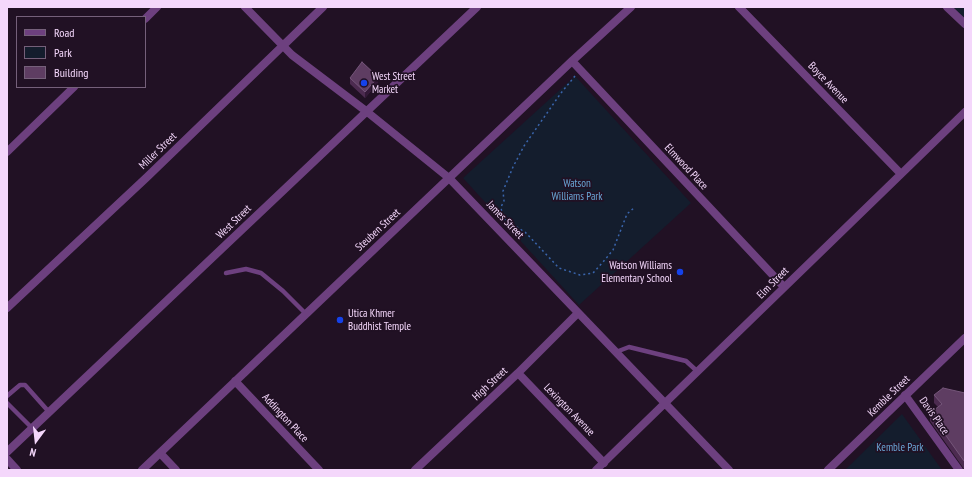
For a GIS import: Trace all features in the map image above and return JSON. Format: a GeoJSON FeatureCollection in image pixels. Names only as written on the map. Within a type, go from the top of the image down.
{"type":"FeatureCollection","features":[{"type":"Feature","properties":{"kind":"street"},"geometry":{"type":"LineString","coordinates":[[146,18],[157,7]]}},
{"type":"Feature","properties":{"kind":"street","name":"James Street"},"geometry":{"type":"LineString","coordinates":[[245,7],[292,55],[366,111],[449,178],[729,470]]}},
{"type":"Feature","properties":{"kind":"street","name":"Miller Street"},"geometry":{"type":"LineString","coordinates":[[7,308],[146,178],[323,7]]}},
{"type":"Feature","properties":{"kind":"street","name":"West Street"},"geometry":{"type":"LineString","coordinates":[[7,452],[477,7]]}},
{"type":"Feature","properties":{"kind":"street","name":"Steuben Street"},"geometry":{"type":"LineString","coordinates":[[142,470],[572,61],[631,7]]}},
{"type":"Feature","properties":{"kind":"street","name":"Boyce Avenue"},"geometry":{"type":"LineString","coordinates":[[739,7],[902,174]]}},
{"type":"Feature","properties":{"kind":"street"},"geometry":{"type":"LineString","coordinates":[[947,7],[965,24]]}},
{"type":"Feature","properties":{"kind":"street","name":"Elmwood Place"},"geometry":{"type":"LineString","coordinates":[[572,61],[784,287]]}},
{"type":"Feature","properties":{"kind":"street"},"geometry":{"type":"LineString","coordinates":[[7,152],[73,88]]}},
{"type":"Feature","properties":{"kind":"street","name":"Elm Street"},"geometry":{"type":"LineString","coordinates":[[596,470],[666,404],[784,287],[965,112]]}},
{"type":"Feature","properties":{"kind":"street","name":"High Street"},"geometry":{"type":"LineString","coordinates":[[415,470],[518,373],[578,313]]}},
{"type":"Feature","properties":{"kind":"street","name":"Kemble Street"},"geometry":{"type":"LineString","coordinates":[[828,470],[965,338]]}},
{"type":"Feature","properties":{"kind":"street","name":"Lexington Avenue"},"geometry":{"type":"LineString","coordinates":[[518,373],[604,462]]}},
{"type":"Feature","properties":{"kind":"street","name":"Addington Place"},"geometry":{"type":"LineString","coordinates":[[235,381],[319,470]]}},
{"type":"Feature","properties":{"kind":"street","name":"Davis Place"},"geometry":{"type":"LineString","coordinates":[[905,395],[959,470]]}},
{"type":"Feature","properties":{"kind":"street"},"geometry":{"type":"LineString","coordinates":[[160,453],[176,470]]}},
{"type":"Feature","properties":{"kind":"street"},"geometry":{"type":"LineString","coordinates":[[7,459],[17,470]]}},
{"type":"Feature","properties":{"kind":"lane"},"geometry":{"type":"LineString","coordinates":[[226,273],[246,270],[261,272],[306,314]]}},
{"type":"Feature","properties":{"kind":"lane"},"geometry":{"type":"LineString","coordinates":[[616,352],[629,347],[686,361],[698,372]]}},
{"type":"Feature","properties":{"kind":"lane"},"geometry":{"type":"LineString","coordinates":[[7,396],[20,385],[25,386],[49,412]]}},
{"type":"Feature","properties":{"kind":"lane"},"geometry":{"type":"LineString","coordinates":[[7,403],[32,428]]}},
{"type":"Feature","properties":{"kind":"path"},"geometry":{"type":"LineString","coordinates":[[575,76],[561,93],[532,135],[513,167],[503,191],[504,201],[501,207],[502,215],[506,220],[526,233],[559,268],[580,275],[593,273],[613,250],[627,214],[635,207]]}},
{"type":"Feature","properties":{"kind":"green space"},"geometry":{"type":"Polygon","coordinates":[[[953,7],[965,7],[965,18],[957,11],[953,7]]]}},
{"type":"Feature","properties":{"kind":"green space","name":"Watson Williams Park"},"geometry":{"type":"Polygon","coordinates":[[[575,76],[691,203],[579,305],[463,178],[575,76]]]}},
{"type":"Feature","properties":{"kind":"green space","name":"Kemble Park"},"geometry":{"type":"Polygon","coordinates":[[[902,414],[942,470],[845,470],[902,414]]]}},
{"type":"Feature","properties":{"kind":"building"},"geometry":{"type":"Polygon","coordinates":[[[362,62],[378,77],[365,92],[350,78],[362,62]]]}},
{"type":"Feature","properties":{"kind":"building"},"geometry":{"type":"Polygon","coordinates":[[[943,388],[965,393],[965,461],[930,413],[942,404],[934,395],[943,388]]]}},
{"type":"Feature","properties":{"kind":"place","name":"West Street Market"},"geometry":{"type":"Point","coordinates":[364,83]}},
{"type":"Feature","properties":{"kind":"place","name":"Watson Williams Elementary School"},"geometry":{"type":"Point","coordinates":[680,272]}},
{"type":"Feature","properties":{"kind":"place","name":"Utica Khmer Buddhist Temple"},"geometry":{"type":"Point","coordinates":[340,320]}}]}
